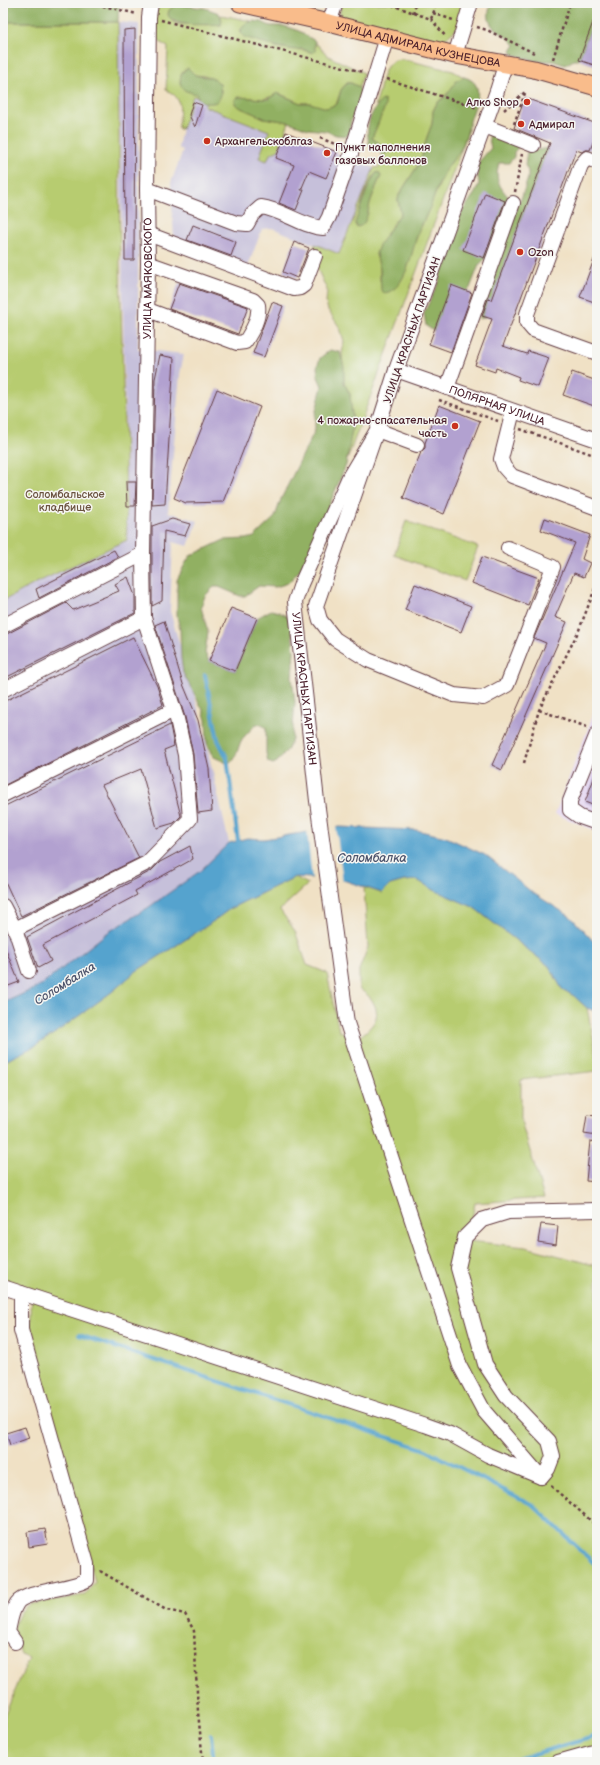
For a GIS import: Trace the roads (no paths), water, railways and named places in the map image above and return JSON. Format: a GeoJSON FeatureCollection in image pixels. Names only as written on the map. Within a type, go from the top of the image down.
{"type":"FeatureCollection","features":[{"type":"Feature","properties":{"kind":"main road","name":"УЛИЦА АДМИРАЛА КУЗНЕЦОВА"},"geometry":{"type":"LineString","coordinates":[[240,3],[455,52],[505,65],[534,69],[597,87]]}},
{"type":"Feature","properties":{"kind":"street","name":"УЛИЦА МАЯКОВСКОГО"},"geometry":{"type":"LineString","coordinates":[[15,929],[147,863],[190,819],[185,755],[174,710],[144,618],[142,554],[148,310],[147,189],[149,17],[151,3]]}},
{"type":"Feature","properties":{"kind":"street"},"geometry":{"type":"LineString","coordinates":[[329,23],[336,3]]}},
{"type":"Feature","properties":{"kind":"street"},"geometry":{"type":"LineString","coordinates":[[455,52],[471,3]]}},
{"type":"Feature","properties":{"kind":"street"},"geometry":{"type":"LineString","coordinates":[[147,189],[236,223],[247,224],[252,215],[261,207],[270,208],[314,227],[323,228],[329,217],[350,157],[387,37]]}},
{"type":"Feature","properties":{"kind":"street","name":"УЛИЦА КРАСНЫХ ПАРТИЗАН"},"geometry":{"type":"LineString","coordinates":[[505,65],[485,126],[396,370],[377,430],[349,477],[301,584],[295,602],[317,801],[346,1023],[460,1366],[484,1411],[541,1477]]}},
{"type":"Feature","properties":{"kind":"street"},"geometry":{"type":"LineString","coordinates":[[485,126],[529,143]]}},
{"type":"Feature","properties":{"kind":"street"},"geometry":{"type":"LineString","coordinates":[[597,162],[587,158],[581,166],[527,314],[527,323],[533,330],[597,353]]}},
{"type":"Feature","properties":{"kind":"street"},"geometry":{"type":"LineString","coordinates":[[447,388],[513,203]]}},
{"type":"Feature","properties":{"kind":"street"},"geometry":{"type":"LineString","coordinates":[[148,234],[294,289],[300,288],[304,285],[315,256]]}},
{"type":"Feature","properties":{"kind":"street"},"geometry":{"type":"LineString","coordinates":[[148,262],[253,300],[258,305],[259,312],[251,332],[245,342],[237,343],[148,310]]}},
{"type":"Feature","properties":{"kind":"street","name":"ПОЛЯРНАЯ УЛИЦА"},"geometry":{"type":"LineString","coordinates":[[396,370],[597,440]]}},
{"type":"Feature","properties":{"kind":"street"},"geometry":{"type":"LineString","coordinates":[[513,411],[501,459],[504,467],[512,476],[597,508]]}},
{"type":"Feature","properties":{"kind":"street"},"geometry":{"type":"LineString","coordinates":[[417,445],[377,430],[316,606],[320,620],[335,639],[368,660],[454,694],[484,698],[507,685],[553,567],[508,548]]}},
{"type":"Feature","properties":{"kind":"street"},"geometry":{"type":"LineString","coordinates":[[3,626],[142,554]]}},
{"type":"Feature","properties":{"kind":"street"},"geometry":{"type":"LineString","coordinates":[[3,690],[144,618]]}},
{"type":"Feature","properties":{"kind":"street"},"geometry":{"type":"LineString","coordinates":[[3,795],[174,710]]}},
{"type":"Feature","properties":{"kind":"street"},"geometry":{"type":"LineString","coordinates":[[593,731],[570,801],[570,810],[580,817],[597,823]]}},
{"type":"Feature","properties":{"kind":"street"},"geometry":{"type":"LineString","coordinates":[[3,906],[15,929],[29,971]]}},
{"type":"Feature","properties":{"kind":"street"},"geometry":{"type":"LineString","coordinates":[[3,1287],[425,1425],[450,1434],[488,1455],[541,1477],[548,1470],[553,1456],[549,1441],[506,1396],[485,1364],[458,1268],[466,1237],[482,1220],[508,1212],[597,1210]]}},
{"type":"Feature","properties":{"kind":"street"},"geometry":{"type":"LineString","coordinates":[[15,1642],[8,1632],[12,1612],[18,1601],[28,1596],[79,1584],[87,1580],[87,1564],[21,1330],[21,1293]]}},
{"type":"Feature","properties":{"kind":"street"},"geometry":{"type":"LineString","coordinates":[[558,1762],[597,1751]]}},
{"type":"Feature","properties":{"kind":"water","name":"Соломбалка"},"geometry":{"type":"Polygon","coordinates":[[[339,827],[416,830],[446,837],[485,855],[533,893],[571,917],[597,945],[597,1012],[587,1008],[574,996],[562,989],[549,966],[473,907],[434,890],[417,880],[404,881],[390,885],[382,893],[343,880],[295,877],[231,908],[208,925],[135,972],[113,991],[58,1031],[35,1046],[3,1062],[3,1003],[40,986],[107,933],[149,907],[200,871],[229,843],[247,838],[264,839],[339,827]]]}},
{"type":"Feature","properties":{"kind":"waterway"},"geometry":{"type":"LineString","coordinates":[[205,675],[218,740],[227,758],[238,841]]}},
{"type":"Feature","properties":{"kind":"waterway"},"geometry":{"type":"LineString","coordinates":[[79,1335],[426,1450],[533,1505],[597,1566]]}},
{"type":"Feature","properties":{"kind":"waterway"},"geometry":{"type":"LineString","coordinates":[[211,1735],[214,1762]]}},
{"type":"Feature","properties":{"kind":"waterway"},"geometry":{"type":"LineString","coordinates":[[506,1762],[597,1736]]}},
{"type":"Feature","properties":{"kind":"place","name":"Алко Shop"},"geometry":{"type":"Point","coordinates":[527,102]}},
{"type":"Feature","properties":{"kind":"place","name":"Адмирал"},"geometry":{"type":"Point","coordinates":[521,124]}},
{"type":"Feature","properties":{"kind":"place","name":"Архангельскоблгаз"},"geometry":{"type":"Point","coordinates":[207,141]}},
{"type":"Feature","properties":{"kind":"place","name":"Пункт наполнения газовых баллонов"},"geometry":{"type":"Point","coordinates":[327,153]}},
{"type":"Feature","properties":{"kind":"place","name":"Ozon"},"geometry":{"type":"Point","coordinates":[520,252]}},
{"type":"Feature","properties":{"kind":"place","name":"4 пожарно-спасательная часть"},"geometry":{"type":"Point","coordinates":[455,426]}},
{"type":"Feature","properties":{"kind":"park label","name":"Соломбальское кладбище"},"geometry":{"type":"Point","coordinates":[65,500]}}]}
